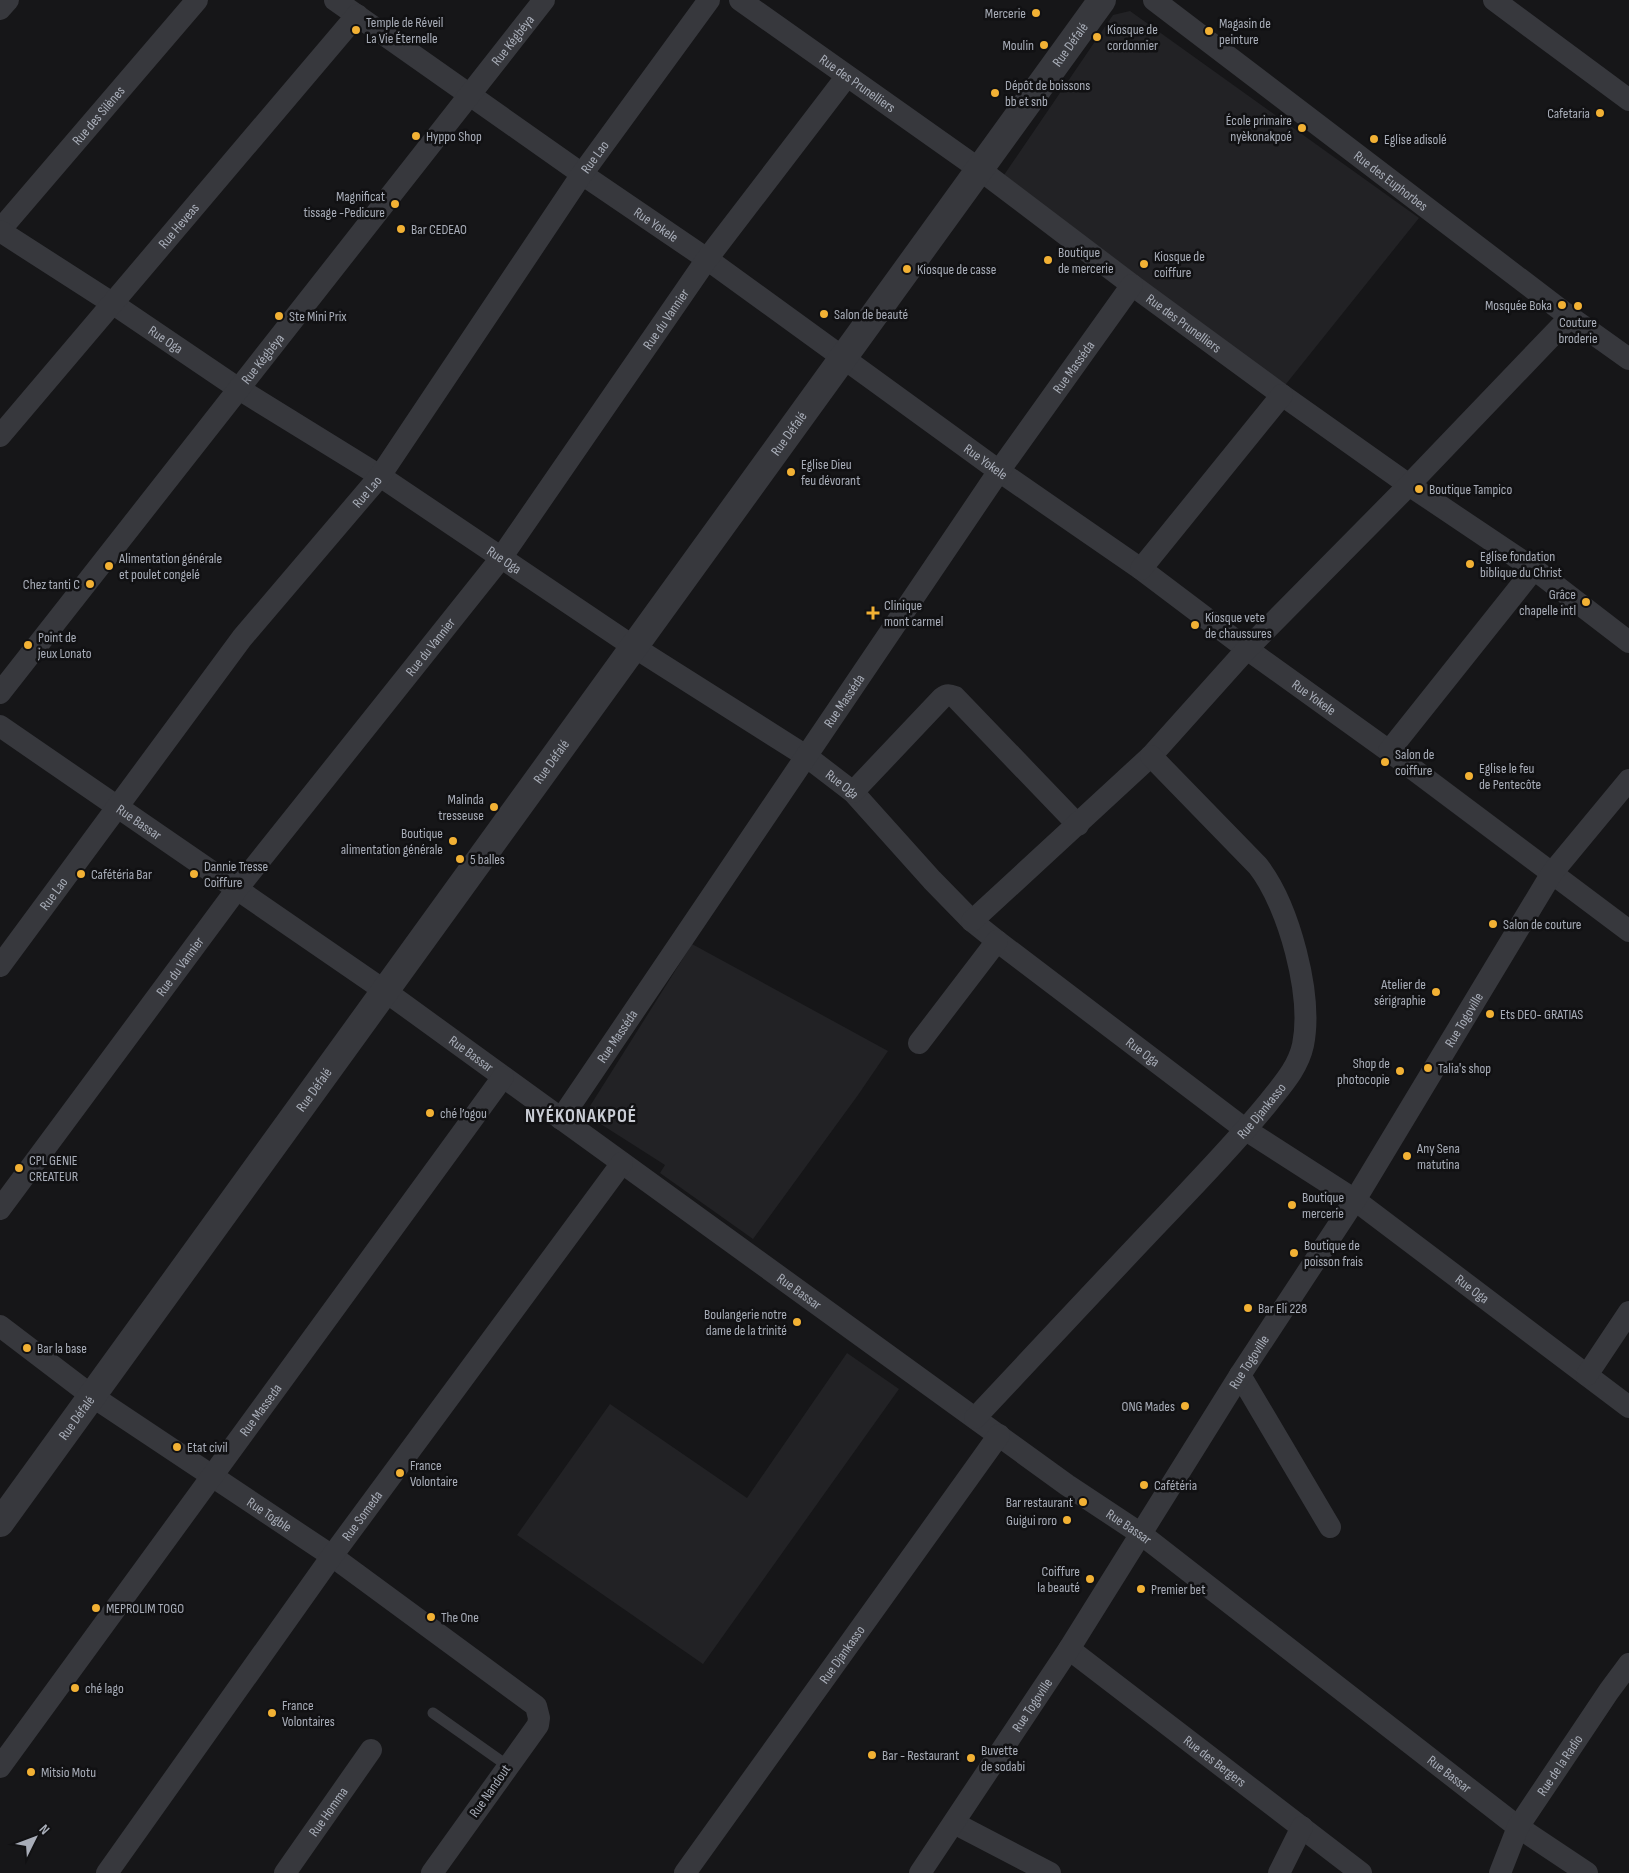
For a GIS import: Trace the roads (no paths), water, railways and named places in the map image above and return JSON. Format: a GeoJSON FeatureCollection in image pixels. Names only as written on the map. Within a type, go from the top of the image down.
{"type":"FeatureCollection","features":[{"type":"Feature","properties":{"kind":"street","name":"Rue des Silènes"},"geometry":{"type":"LineString","coordinates":[[0,230],[197,0]]}},
{"type":"Feature","properties":{"kind":"street","name":"Rue Yokele"},"geometry":{"type":"LineString","coordinates":[[335,0],[582,174],[707,259],[842,359],[1141,569],[1247,649],[1390,751],[1629,931]]}},
{"type":"Feature","properties":{"kind":"street","name":"Rue Kégbéya"},"geometry":{"type":"LineString","coordinates":[[0,693],[544,0]]}},
{"type":"Feature","properties":{"kind":"street","name":"Rue Lao"},"geometry":{"type":"LineString","coordinates":[[0,966],[242,638],[380,476],[582,174],[709,0]]}},
{"type":"Feature","properties":{"kind":"street","name":"Rue des Prunelliers"},"geometry":{"type":"LineString","coordinates":[[740,0],[979,169],[1132,285],[1282,395],[1409,485],[1534,569],[1629,642]]}},
{"type":"Feature","properties":{"kind":"street","name":"Rue Défalé"},"geometry":{"type":"LineString","coordinates":[[0,1523],[1102,0]]}},
{"type":"Feature","properties":{"kind":"street","name":"Rue des Euphorbes"},"geometry":{"type":"LineString","coordinates":[[1154,0],[1570,317],[1629,359]]}},
{"type":"Feature","properties":{"kind":"street"},"geometry":{"type":"LineString","coordinates":[[1494,0],[1629,100]]}},
{"type":"Feature","properties":{"kind":"street","name":"Rue Heveas"},"geometry":{"type":"LineString","coordinates":[[0,436],[357,15]]}},
{"type":"Feature","properties":{"kind":"street","name":"Rue du Vannier"},"geometry":{"type":"LineString","coordinates":[[0,1210],[237,888],[501,558],[707,259],[847,76]]}},
{"type":"Feature","properties":{"kind":"street","name":"Rue Oga"},"geometry":{"type":"LineString","coordinates":[[0,230],[239,389],[380,476],[634,647],[806,756],[853,792],[972,921],[997,941],[1246,1130],[1355,1200],[1629,1406]]}},
{"type":"Feature","properties":{"kind":"street","name":"Rue Masséda"},"geometry":{"type":"LineString","coordinates":[[562,1119],[999,471],[1132,285]]}},
{"type":"Feature","properties":{"kind":"street"},"geometry":{"type":"LineString","coordinates":[[972,921],[1151,756],[1247,649],[1409,485],[1570,317]]}},
{"type":"Feature","properties":{"kind":"street"},"geometry":{"type":"LineString","coordinates":[[1141,569],[1282,395]]}},
{"type":"Feature","properties":{"kind":"street"},"geometry":{"type":"LineString","coordinates":[[1390,751],[1534,569]]}},
{"type":"Feature","properties":{"kind":"street"},"geometry":{"type":"LineString","coordinates":[[853,792],[942,698],[946,695],[951,695],[956,697],[1078,825]]}},
{"type":"Feature","properties":{"kind":"street","name":"Rue Bassar"},"geometry":{"type":"LineString","coordinates":[[0,726],[385,991],[1067,1485],[1141,1534],[1518,1827],[1586,1873]]}},
{"type":"Feature","properties":{"kind":"street","name":"Rue Djankasso"},"geometry":{"type":"LineString","coordinates":[[975,1418],[1246,1130],[1288,1078],[1303,1046],[1306,1007],[1301,973],[1290,936],[1267,878],[1258,866],[1151,756]]}},
{"type":"Feature","properties":{"kind":"street","name":"Rue Togoville"},"geometry":{"type":"LineString","coordinates":[[920,1873],[1069,1649],[1240,1375],[1355,1200],[1552,873],[1629,780]]}},
{"type":"Feature","properties":{"kind":"street"},"geometry":{"type":"LineString","coordinates":[[919,1043],[997,941]]}},
{"type":"Feature","properties":{"kind":"street","name":"Rue Masseda"},"geometry":{"type":"LineString","coordinates":[[0,1767],[503,1077]]}},
{"type":"Feature","properties":{"kind":"street","name":"Rue Someda"},"geometry":{"type":"LineString","coordinates":[[107,1873],[332,1556],[622,1163]]}},
{"type":"Feature","properties":{"kind":"street"},"geometry":{"type":"LineString","coordinates":[[1587,1375],[1629,1312]]}},
{"type":"Feature","properties":{"kind":"street","name":"Rue Togble"},"geometry":{"type":"LineString","coordinates":[[0,1326],[92,1396],[332,1556],[536,1706]]}},
{"type":"Feature","properties":{"kind":"street"},"geometry":{"type":"LineString","coordinates":[[1240,1375],[1330,1528]]}},
{"type":"Feature","properties":{"kind":"street","name":"Rue Djankasso"},"geometry":{"type":"LineString","coordinates":[[685,1873],[999,1435]]}},
{"type":"Feature","properties":{"kind":"street","name":"Rue des Bergers"},"geometry":{"type":"LineString","coordinates":[[1069,1649],[1361,1873]]}},
{"type":"Feature","properties":{"kind":"street","name":"Rue de la Radio"},"geometry":{"type":"LineString","coordinates":[[1500,1873],[1518,1827],[1608,1691],[1629,1664]]}},
{"type":"Feature","properties":{"kind":"street","name":"Rue Nandout"},"geometry":{"type":"LineString","coordinates":[[432,1873],[538,1725],[539,1718],[536,1706]]}},
{"type":"Feature","properties":{"kind":"street","name":"Rue Homma"},"geometry":{"type":"LineString","coordinates":[[285,1873],[371,1750]]}},
{"type":"Feature","properties":{"kind":"street"},"geometry":{"type":"LineString","coordinates":[[954,1823],[1050,1873]]}},
{"type":"Feature","properties":{"kind":"street"},"geometry":{"type":"LineString","coordinates":[[1279,1873],[1302,1827]]}},
{"type":"Feature","properties":{"kind":"lane"},"geometry":{"type":"LineString","coordinates":[[433,1713],[508,1766]]}},
{"type":"Feature","properties":{"kind":"place","name":"Mercerie"},"geometry":{"type":"Point","coordinates":[1036,13]}},
{"type":"Feature","properties":{"kind":"place","name":"Temple de Réveil La Vie Éternelle"},"geometry":{"type":"Point","coordinates":[356,30]}},
{"type":"Feature","properties":{"kind":"place","name":"Magasin de peinture"},"geometry":{"type":"Point","coordinates":[1209,31]}},
{"type":"Feature","properties":{"kind":"place","name":"Kiosque de cordonnier"},"geometry":{"type":"Point","coordinates":[1097,37]}},
{"type":"Feature","properties":{"kind":"place","name":"Moulin"},"geometry":{"type":"Point","coordinates":[1044,45]}},
{"type":"Feature","properties":{"kind":"place","name":"Dépôt de boissons bb et snb"},"geometry":{"type":"Point","coordinates":[995,93]}},
{"type":"Feature","properties":{"kind":"place","name":"Cafetaria"},"geometry":{"type":"Point","coordinates":[1600,113]}},
{"type":"Feature","properties":{"kind":"place","name":"École primaire nyèkonakpoé"},"geometry":{"type":"Point","coordinates":[1302,128]}},
{"type":"Feature","properties":{"kind":"place","name":"Hyppo Shop"},"geometry":{"type":"Point","coordinates":[416,136]}},
{"type":"Feature","properties":{"kind":"place","name":"Eglise adisolé"},"geometry":{"type":"Point","coordinates":[1374,139]}},
{"type":"Feature","properties":{"kind":"place","name":"Magnificat tissage -Pedicure"},"geometry":{"type":"Point","coordinates":[395,204]}},
{"type":"Feature","properties":{"kind":"place","name":"Bar CEDEAO"},"geometry":{"type":"Point","coordinates":[401,229]}},
{"type":"Feature","properties":{"kind":"place","name":"Boutique de mercerie"},"geometry":{"type":"Point","coordinates":[1048,260]}},
{"type":"Feature","properties":{"kind":"place","name":"Kiosque de coiffure"},"geometry":{"type":"Point","coordinates":[1144,264]}},
{"type":"Feature","properties":{"kind":"place","name":"Kiosque de casse"},"geometry":{"type":"Point","coordinates":[907,269]}},
{"type":"Feature","properties":{"kind":"place","name":"Mosquée Boka"},"geometry":{"type":"Point","coordinates":[1562,305]}},
{"type":"Feature","properties":{"kind":"place","name":"Couture broderie"},"geometry":{"type":"Point","coordinates":[1578,306]}},
{"type":"Feature","properties":{"kind":"place","name":"Salon de beauté"},"geometry":{"type":"Point","coordinates":[824,314]}},
{"type":"Feature","properties":{"kind":"place","name":"Ste Mini Prix"},"geometry":{"type":"Point","coordinates":[279,316]}},
{"type":"Feature","properties":{"kind":"place","name":"Eglise Dieu feu dévorant"},"geometry":{"type":"Point","coordinates":[791,472]}},
{"type":"Feature","properties":{"kind":"place","name":"Boutique Tampico"},"geometry":{"type":"Point","coordinates":[1419,489]}},
{"type":"Feature","properties":{"kind":"place","name":"Eglise fondation biblique du Christ"},"geometry":{"type":"Point","coordinates":[1470,564]}},
{"type":"Feature","properties":{"kind":"place","name":"Alimentation générale et poulet congelé"},"geometry":{"type":"Point","coordinates":[109,566]}},
{"type":"Feature","properties":{"kind":"place","name":"Chez tanti C"},"geometry":{"type":"Point","coordinates":[90,584]}},
{"type":"Feature","properties":{"kind":"place","name":"Grâce chapelle intl"},"geometry":{"type":"Point","coordinates":[1586,602]}},
{"type":"Feature","properties":{"kind":"place","name":"Clinique mont carmel"},"geometry":{"type":"Point","coordinates":[873,613]}},
{"type":"Feature","properties":{"kind":"place","name":"Kiosque vete de chaussures"},"geometry":{"type":"Point","coordinates":[1195,625]}},
{"type":"Feature","properties":{"kind":"place","name":"Point de jeux Lonato"},"geometry":{"type":"Point","coordinates":[28,645]}},
{"type":"Feature","properties":{"kind":"place","name":"Salon de coiffure"},"geometry":{"type":"Point","coordinates":[1385,762]}},
{"type":"Feature","properties":{"kind":"place","name":"Eglise le feu de Pentecôte"},"geometry":{"type":"Point","coordinates":[1469,776]}},
{"type":"Feature","properties":{"kind":"place","name":"Malinda tresseuse"},"geometry":{"type":"Point","coordinates":[494,807]}},
{"type":"Feature","properties":{"kind":"place","name":"Boutique alimentation générale"},"geometry":{"type":"Point","coordinates":[453,841]}},
{"type":"Feature","properties":{"kind":"place","name":"5 balles"},"geometry":{"type":"Point","coordinates":[460,859]}},
{"type":"Feature","properties":{"kind":"place","name":"Cafétéria Bar"},"geometry":{"type":"Point","coordinates":[81,874]}},
{"type":"Feature","properties":{"kind":"place","name":"Dannie Tresse Coiffure"},"geometry":{"type":"Point","coordinates":[194,874]}},
{"type":"Feature","properties":{"kind":"place","name":"Salon de couture"},"geometry":{"type":"Point","coordinates":[1493,924]}},
{"type":"Feature","properties":{"kind":"place","name":"Atelier de sérigraphie"},"geometry":{"type":"Point","coordinates":[1436,992]}},
{"type":"Feature","properties":{"kind":"place","name":"Ets DEO- GRATIAS"},"geometry":{"type":"Point","coordinates":[1490,1014]}},
{"type":"Feature","properties":{"kind":"place","name":"Talia's shop"},"geometry":{"type":"Point","coordinates":[1428,1068]}},
{"type":"Feature","properties":{"kind":"place","name":"Shop de photocopie"},"geometry":{"type":"Point","coordinates":[1400,1071]}},
{"type":"Feature","properties":{"kind":"place","name":"ché l’ogou"},"geometry":{"type":"Point","coordinates":[430,1113]}},
{"type":"Feature","properties":{"kind":"place","name":"Any Sena matutina"},"geometry":{"type":"Point","coordinates":[1407,1156]}},
{"type":"Feature","properties":{"kind":"place","name":"CPL GENIE CREATEUR"},"geometry":{"type":"Point","coordinates":[19,1168]}},
{"type":"Feature","properties":{"kind":"place","name":"Boutique mercerie"},"geometry":{"type":"Point","coordinates":[1292,1205]}},
{"type":"Feature","properties":{"kind":"place","name":"Boutique de poisson frais"},"geometry":{"type":"Point","coordinates":[1294,1253]}},
{"type":"Feature","properties":{"kind":"place","name":"Bar Eli 228"},"geometry":{"type":"Point","coordinates":[1248,1308]}},
{"type":"Feature","properties":{"kind":"place","name":"Boulangerie notre dame de la trinité"},"geometry":{"type":"Point","coordinates":[797,1322]}},
{"type":"Feature","properties":{"kind":"place","name":"Bar la base"},"geometry":{"type":"Point","coordinates":[27,1348]}},
{"type":"Feature","properties":{"kind":"place","name":"ONG Mades"},"geometry":{"type":"Point","coordinates":[1185,1406]}},
{"type":"Feature","properties":{"kind":"place","name":"Etat civil"},"geometry":{"type":"Point","coordinates":[177,1447]}},
{"type":"Feature","properties":{"kind":"place","name":"France Volontaire"},"geometry":{"type":"Point","coordinates":[400,1473]}},
{"type":"Feature","properties":{"kind":"place","name":"Cafétéria"},"geometry":{"type":"Point","coordinates":[1144,1485]}},
{"type":"Feature","properties":{"kind":"place","name":"Bar restaurant"},"geometry":{"type":"Point","coordinates":[1083,1502]}},
{"type":"Feature","properties":{"kind":"place","name":"Guigui roro"},"geometry":{"type":"Point","coordinates":[1067,1520]}},
{"type":"Feature","properties":{"kind":"place","name":"Coiffure la beauté"},"geometry":{"type":"Point","coordinates":[1090,1579]}},
{"type":"Feature","properties":{"kind":"place","name":"Premier bet"},"geometry":{"type":"Point","coordinates":[1141,1589]}},
{"type":"Feature","properties":{"kind":"place","name":"MEPROLIM TOGO"},"geometry":{"type":"Point","coordinates":[96,1608]}},
{"type":"Feature","properties":{"kind":"place","name":"The One"},"geometry":{"type":"Point","coordinates":[431,1617]}},
{"type":"Feature","properties":{"kind":"place","name":"ché lago"},"geometry":{"type":"Point","coordinates":[75,1688]}},
{"type":"Feature","properties":{"kind":"place","name":"France Volontaires"},"geometry":{"type":"Point","coordinates":[272,1713]}},
{"type":"Feature","properties":{"kind":"place","name":"Bar - Restaurant"},"geometry":{"type":"Point","coordinates":[872,1755]}},
{"type":"Feature","properties":{"kind":"place","name":"Buvette de sodabi"},"geometry":{"type":"Point","coordinates":[971,1758]}},
{"type":"Feature","properties":{"kind":"place","name":"Mitsio Motu"},"geometry":{"type":"Point","coordinates":[31,1772]}},
{"type":"Feature","properties":{"kind":"district","name":"NYÉKONAKPOÉ"},"geometry":{"type":"Point","coordinates":[581,1116]}}]}
